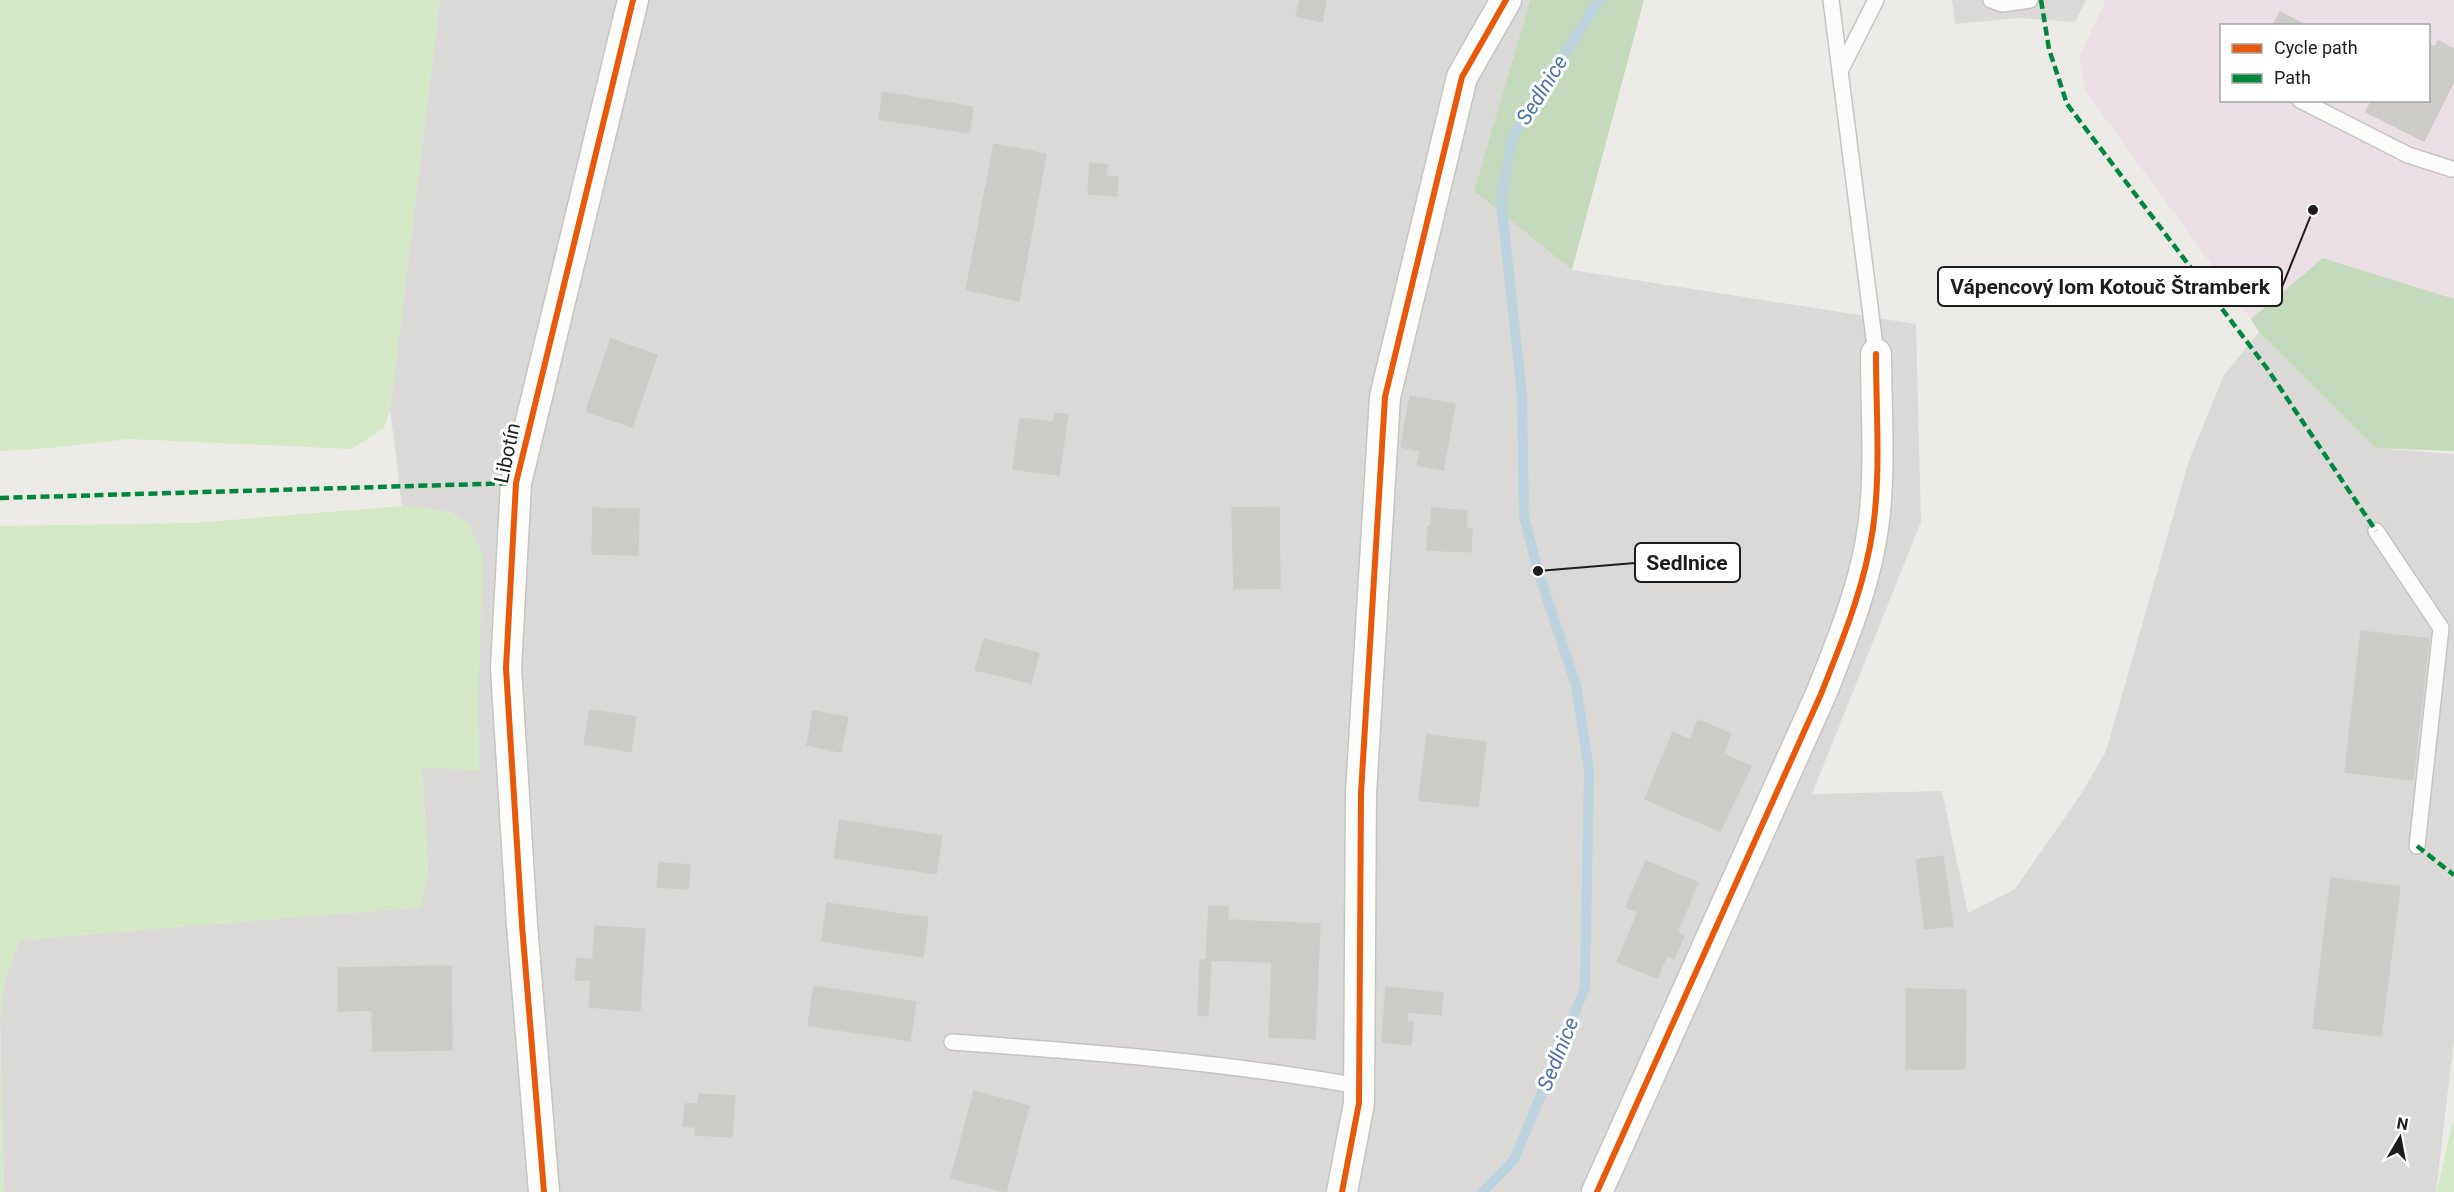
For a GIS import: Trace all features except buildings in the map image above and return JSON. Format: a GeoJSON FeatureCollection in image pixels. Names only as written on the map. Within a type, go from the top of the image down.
{"type":"FeatureCollection","features":[{"type":"Feature","properties":{"kind":"street","name":"Libotín"},"geometry":{"type":"LineString","coordinates":[[544,1192],[522,925],[506,668],[516,483],[633,0]]}},
{"type":"Feature","properties":{"kind":"street"},"geometry":{"type":"LineString","coordinates":[[1342,1192],[1359,1103],[1361,793],[1385,397],[1462,77],[1506,0]]}},
{"type":"Feature","properties":{"kind":"street"},"geometry":{"type":"LineString","coordinates":[[1597,1192],[1816,705],[1845,632],[1865,569],[1873,530],[1877,490],[1876,354]]}},
{"type":"Feature","properties":{"kind":"lane"},"geometry":{"type":"LineString","coordinates":[[1831,0],[1876,354]]}},
{"type":"Feature","properties":{"kind":"lane"},"geometry":{"type":"LineString","coordinates":[[1841,69],[1876,0]]}},
{"type":"Feature","properties":{"kind":"lane"},"geometry":{"type":"LineString","coordinates":[[1991,0],[2002,4],[2030,0]]}},
{"type":"Feature","properties":{"kind":"lane"},"geometry":{"type":"LineString","coordinates":[[2304,102],[2408,155],[2453,171]]}},
{"type":"Feature","properties":{"kind":"lane"},"geometry":{"type":"LineString","coordinates":[[2376,531],[2441,628],[2416,846]]}},
{"type":"Feature","properties":{"kind":"lane"},"geometry":{"type":"LineString","coordinates":[[952,1042],[1141,1055],[1359,1086]]}},
{"type":"Feature","properties":{"kind":"shaded area"},"geometry":{"type":"Polygon","coordinates":[[[440,0],[1530,0],[1474,191],[1572,270],[1916,324],[1921,522],[1812,794],[1942,791],[1968,913],[2015,889],[2081,794],[2106,751],[2189,460],[2224,375],[2259,332],[2375,448],[2454,454],[2454,1038],[2436,1192],[4,1192],[0,1019],[4,984],[19,940],[421,907],[428,870],[422,767],[479,770],[478,703],[452,512],[402,506],[390,409],[440,0]]]}},
{"type":"Feature","properties":{"kind":"shaded area"},"geometry":{"type":"Polygon","coordinates":[[[1952,0],[2086,0],[2075,22],[2018,18],[1955,24],[1952,0]]]}},
{"type":"Feature","properties":{"kind":"shaded area"},"geometry":{"type":"Polygon","coordinates":[[[2106,0],[2454,0],[2454,382],[2251,319],[2086,92],[2079,57],[2106,0]]]}},
{"type":"Feature","properties":{"kind":"green space"},"geometry":{"type":"Polygon","coordinates":[[[0,0],[440,0],[390,409],[384,428],[352,449],[129,439],[0,451],[0,0]]]}},
{"type":"Feature","properties":{"kind":"green space"},"geometry":{"type":"Polygon","coordinates":[[[1530,0],[1644,0],[1572,270],[1474,191],[1530,0]]]}},
{"type":"Feature","properties":{"kind":"green space"},"geometry":{"type":"Polygon","coordinates":[[[2323,258],[2454,299],[2454,451],[2375,448],[2259,332],[2251,319],[2323,258]]]}},
{"type":"Feature","properties":{"kind":"green space"},"geometry":{"type":"Polygon","coordinates":[[[402,506],[451,512],[468,523],[483,556],[478,703],[479,771],[422,767],[428,870],[421,907],[19,940],[4,984],[0,1019],[0,526],[193,523],[402,506]]]}},
{"type":"Feature","properties":{"kind":"green space"},"geometry":{"type":"Polygon","coordinates":[[[0,1036],[4,1192],[0,1192],[0,1036]]]}},
{"type":"Feature","properties":{"kind":"green space"},"geometry":{"type":"Polygon","coordinates":[[[2454,1117],[2454,1192],[2436,1192],[2438,1186],[2454,1117]]]}},
{"type":"Feature","properties":{"kind":"waterway","name":"Sedlnice"},"geometry":{"type":"LineString","coordinates":[[1482,1192],[1514,1160],[1585,988],[1589,770],[1576,685],[1538,571],[1524,516],[1522,394],[1501,200],[1512,138],[1599,0]]}},
{"type":"Feature","properties":{"kind":"marked path"},"geometry":{"type":"LineString","coordinates":[[2041,0],[2049,49],[2067,104],[2266,367],[2376,531]]}},
{"type":"Feature","properties":{"kind":"marked path"},"geometry":{"type":"LineString","coordinates":[[0,498],[516,483]]}},
{"type":"Feature","properties":{"kind":"marked path"},"geometry":{"type":"LineString","coordinates":[[2417,846],[2454,875]]}},
{"type":"Feature","properties":{"kind":"cycle path"},"geometry":{"type":"LineString","coordinates":[[544,1192],[522,925],[506,668],[516,483],[633,0]]}},
{"type":"Feature","properties":{"kind":"cycle path"},"geometry":{"type":"LineString","coordinates":[[1342,1192],[1359,1103],[1361,793],[1385,397],[1462,77],[1506,0]]}},
{"type":"Feature","properties":{"kind":"cycle path"},"geometry":{"type":"LineString","coordinates":[[1597,1192],[1821,694],[1852,613],[1869,550],[1875,507],[1876,354]]}},
{"type":"Feature","properties":{"kind":"place","name":"Vápencový lom Kotouč Štramberk"},"geometry":{"type":"Point","coordinates":[2313,210]}},
{"type":"Feature","properties":{"kind":"place","name":"Sedlnice"},"geometry":{"type":"Point","coordinates":[1538,571]}}]}
